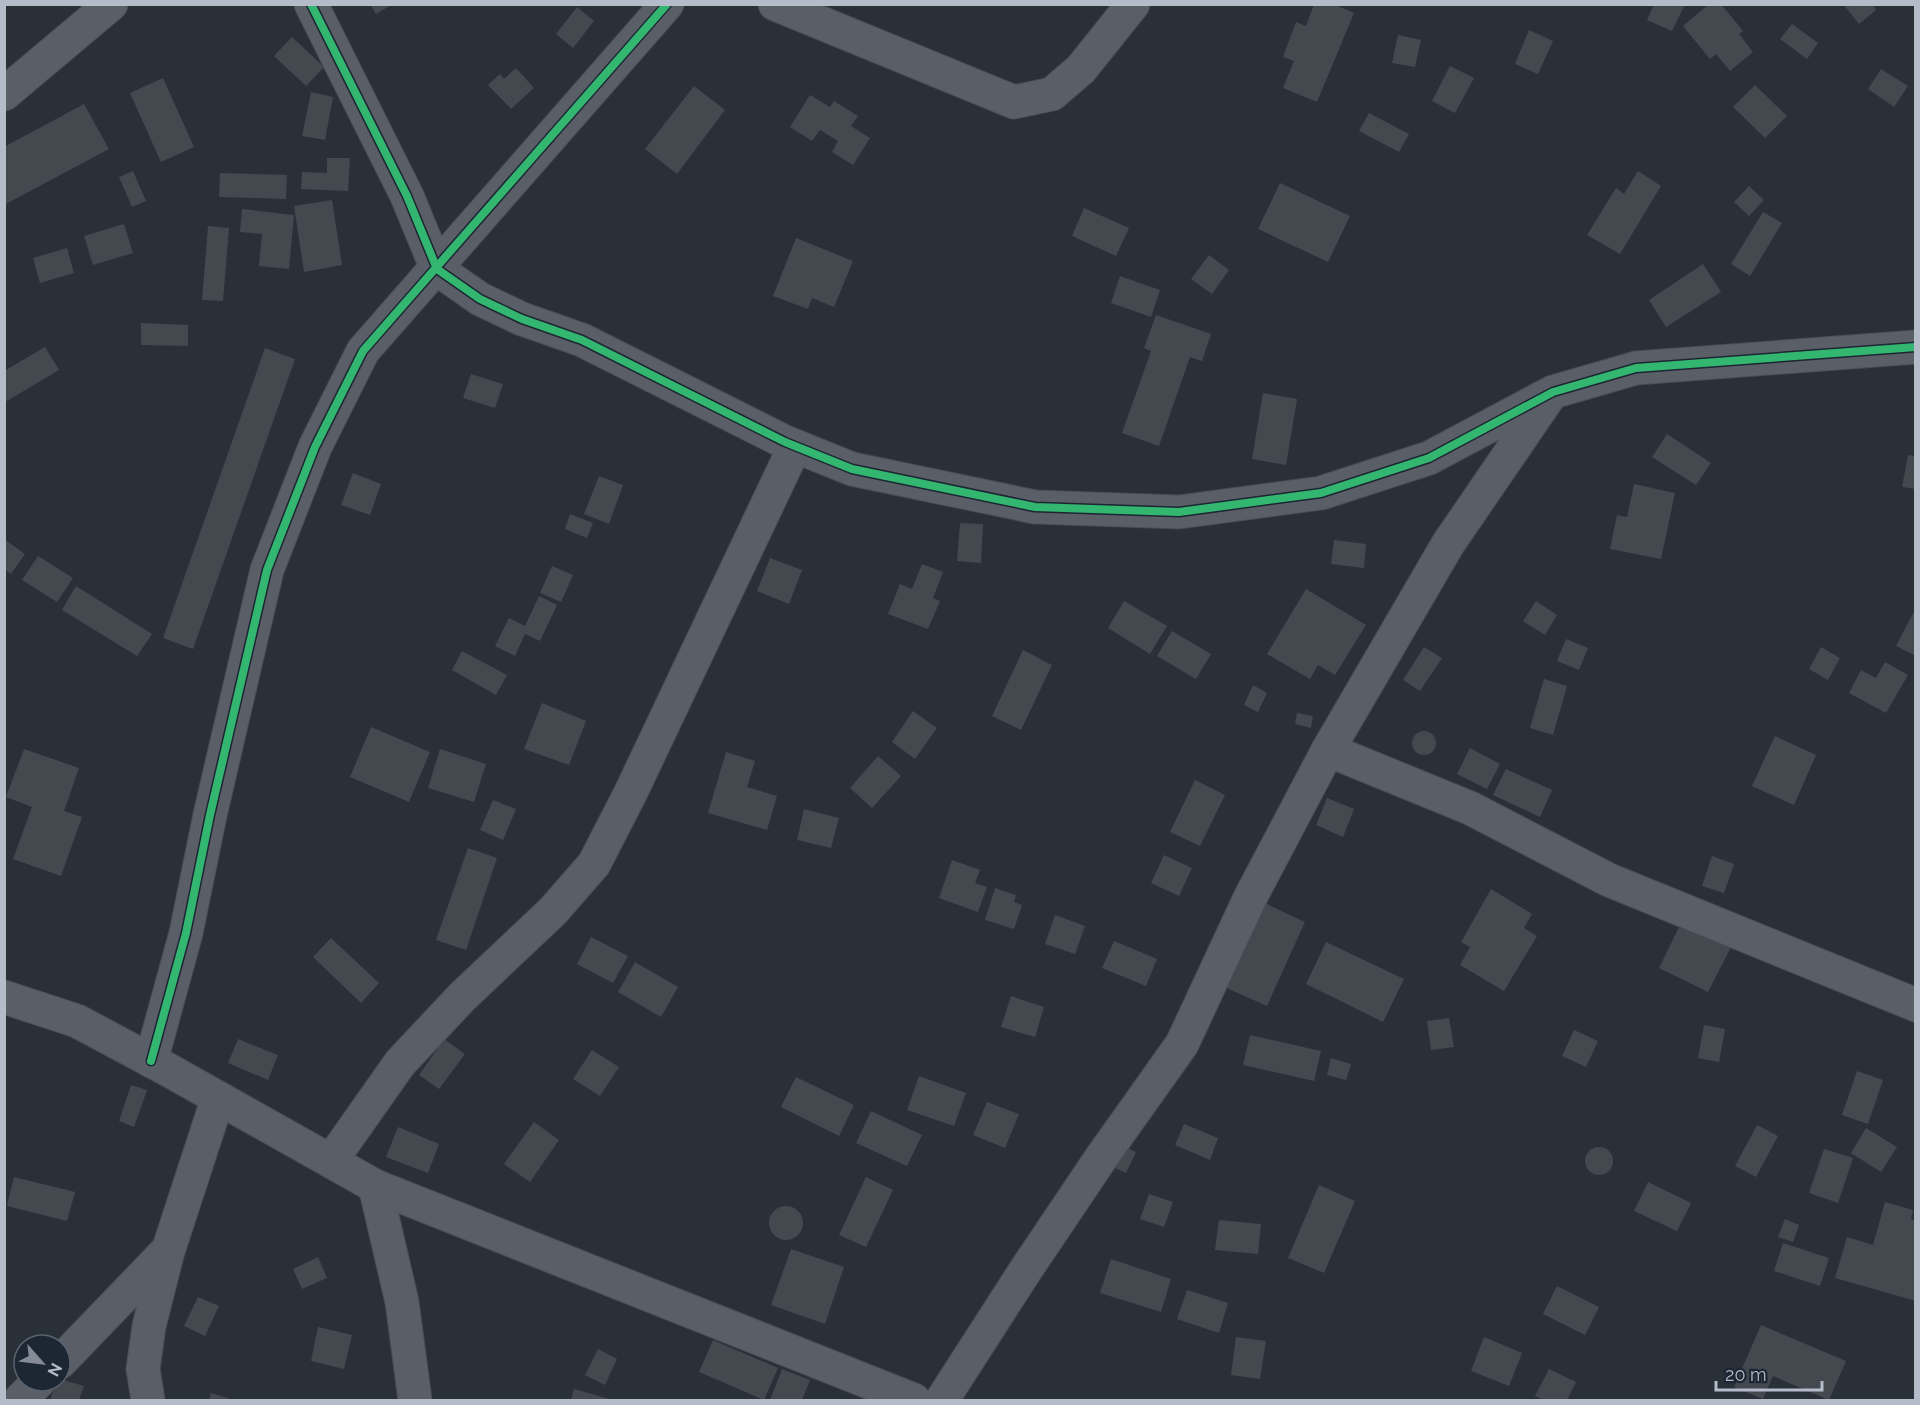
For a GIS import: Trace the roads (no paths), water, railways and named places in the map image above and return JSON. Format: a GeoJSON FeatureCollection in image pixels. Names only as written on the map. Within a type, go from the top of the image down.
{"type":"FeatureCollection","features":[{"type":"Feature","properties":{"kind":"street"},"geometry":{"type":"LineString","coordinates":[[4,94],[111,4]]}},
{"type":"Feature","properties":{"kind":"street"},"geometry":{"type":"LineString","coordinates":[[311,4],[407,196],[437,269],[480,299],[522,319],[582,340],[795,446],[852,469],[1035,507],[1179,512],[1321,493],[1429,458],[1553,392],[1636,368],[1916,347]]}},
{"type":"Feature","properties":{"kind":"street"},"geometry":{"type":"LineString","coordinates":[[152,1061],[186,933],[210,815],[267,570],[315,447],[363,351],[667,4]]}},
{"type":"Feature","properties":{"kind":"street"},"geometry":{"type":"LineString","coordinates":[[775,4],[1014,102],[1052,94],[1081,69],[1133,4]]}},
{"type":"Feature","properties":{"kind":"street"},"geometry":{"type":"LineString","coordinates":[[942,1401],[1056,1224],[1182,1044],[1250,898],[1328,750],[1448,544],[1553,392]]}},
{"type":"Feature","properties":{"kind":"street"},"geometry":{"type":"LineString","coordinates":[[331,1161],[400,1063],[462,997],[553,911],[594,864],[631,792],[795,446]]}},
{"type":"Feature","properties":{"kind":"street"},"geometry":{"type":"LineString","coordinates":[[1328,750],[1470,808],[1609,880],[1916,1005]]}},
{"type":"Feature","properties":{"kind":"street"},"geometry":{"type":"LineString","coordinates":[[4,997],[77,1021],[375,1186],[914,1401]]}},
{"type":"Feature","properties":{"kind":"street"},"geometry":{"type":"LineString","coordinates":[[148,1401],[143,1369],[149,1326],[168,1251],[218,1098]]}},
{"type":"Feature","properties":{"kind":"street"},"geometry":{"type":"LineString","coordinates":[[375,1186],[402,1302],[414,1401]]}},
{"type":"Feature","properties":{"kind":"street"},"geometry":{"type":"LineString","coordinates":[[72,1350],[168,1251]]}}]}
